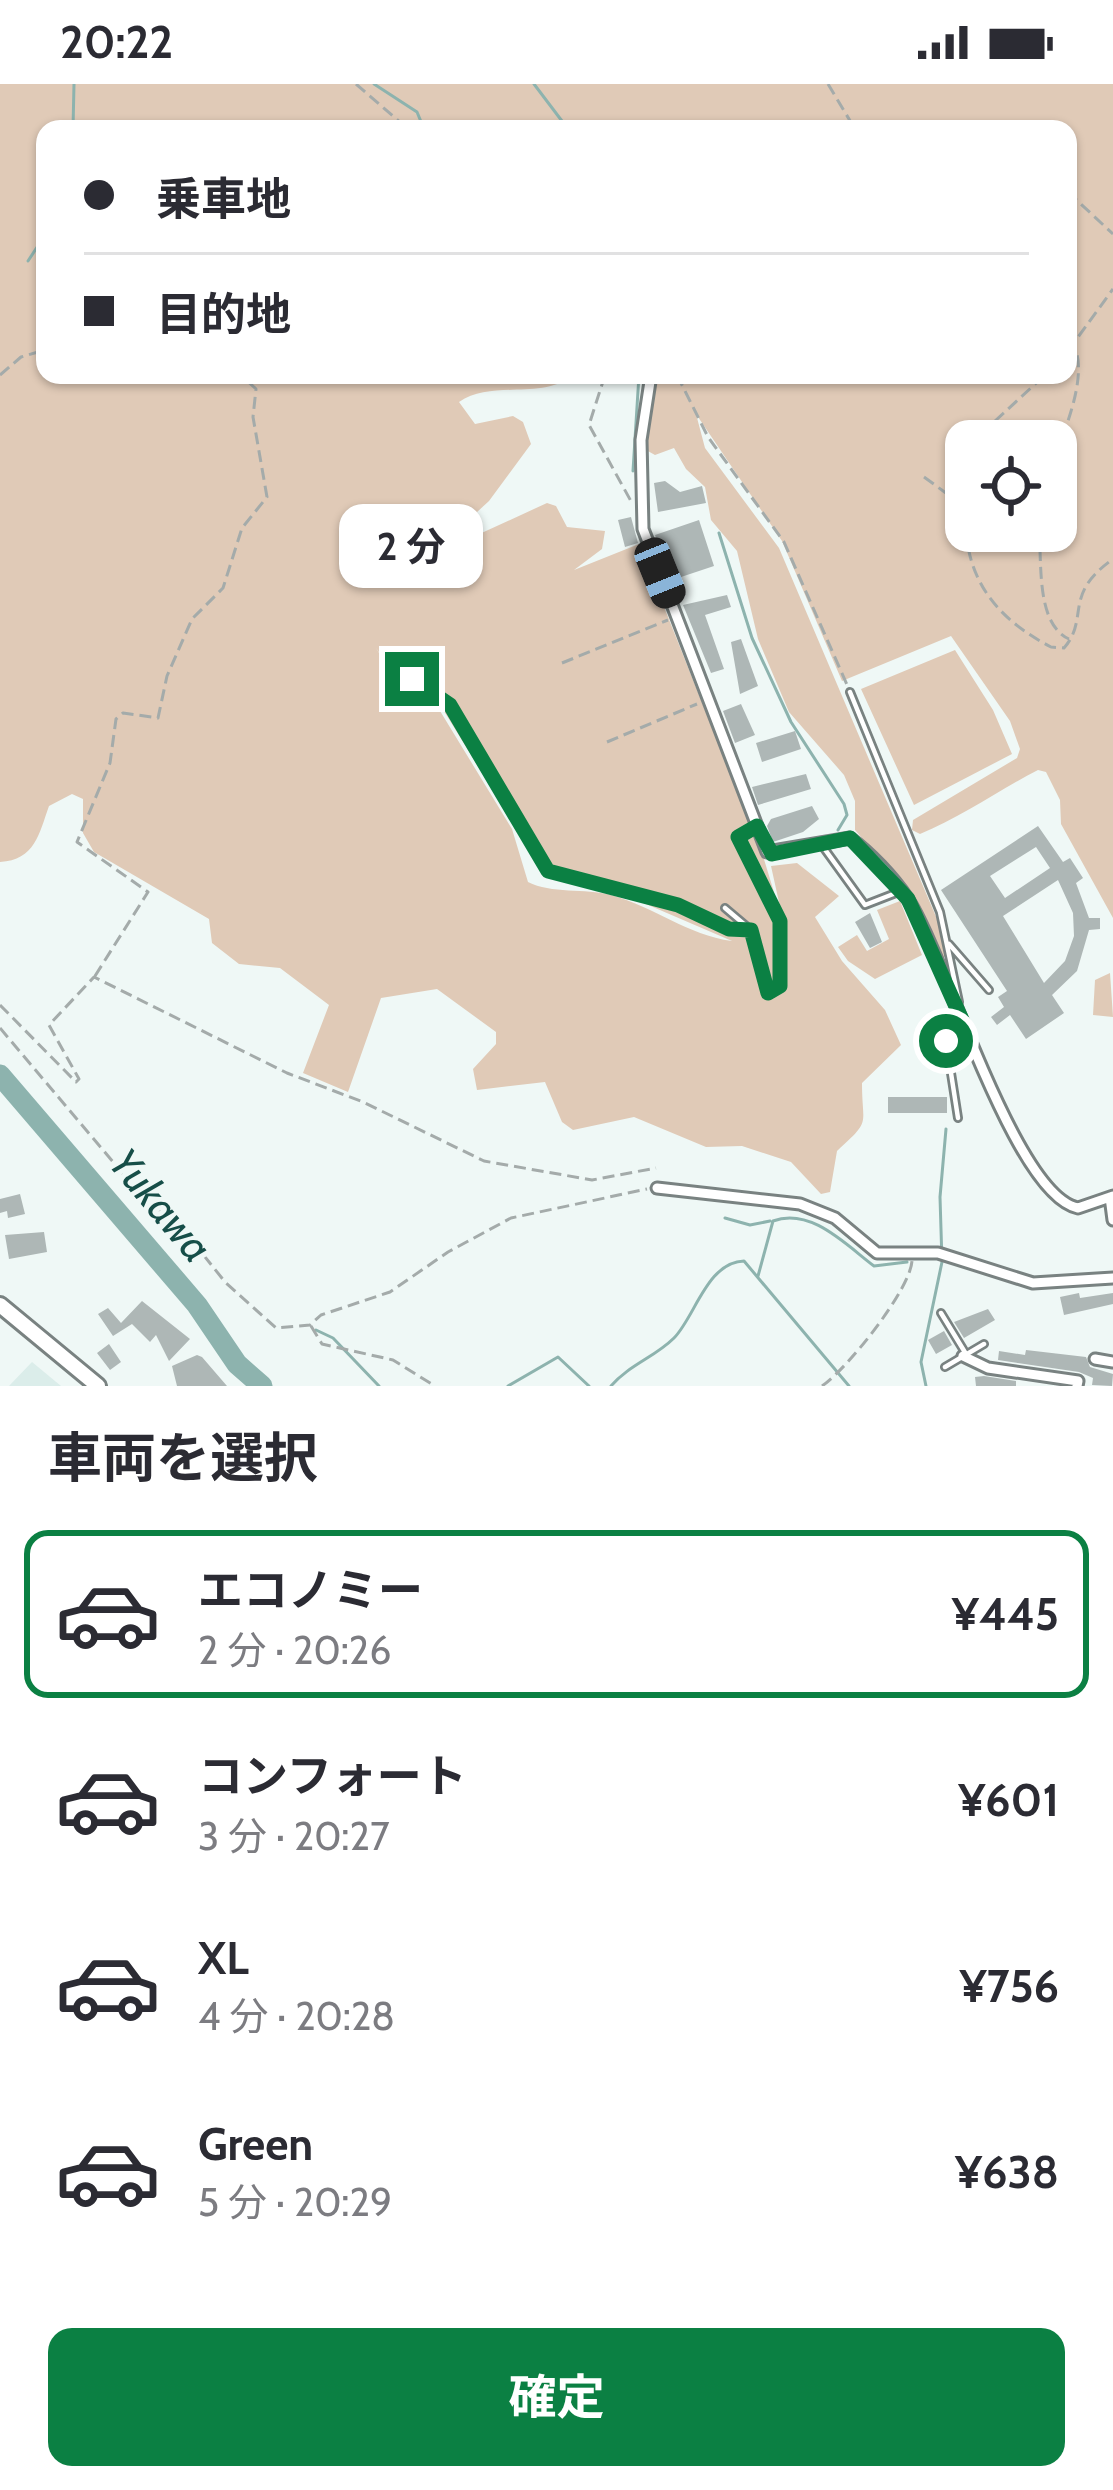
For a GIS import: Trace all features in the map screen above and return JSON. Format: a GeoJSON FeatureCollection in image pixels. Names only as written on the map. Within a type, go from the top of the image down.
{"type":"FeatureCollection","features":[{"type":"Feature","properties":{"kind":"main road"},"geometry":{"type":"LineString","coordinates":[[0,1305],[98,1386]]}},
{"type":"Feature","properties":{"kind":"street"},"geometry":{"type":"LineString","coordinates":[[650,384],[641,440],[641,512],[704,701],[772,854],[850,838],[901,891],[958,1008],[988,1086],[1060,1202],[1078,1208],[1112,1197],[1113,1220]]}},
{"type":"Feature","properties":{"kind":"street"},"geometry":{"type":"LineString","coordinates":[[657,1188],[800,1204],[836,1218],[877,1253],[953,1256],[1033,1283],[1113,1278]]}},
{"type":"Feature","properties":{"kind":"street"},"geometry":{"type":"LineString","coordinates":[[964,1356],[1001,1370],[1078,1381],[1077,1386]]}},
{"type":"Feature","properties":{"kind":"street"},"geometry":{"type":"LineString","coordinates":[[1095,1359],[1113,1362]]}},
{"type":"Feature","properties":{"kind":"street"},"geometry":{"type":"LineString","coordinates":[[999,1386],[1001,1370]]}},
{"type":"Feature","properties":{"kind":"lane"},"geometry":{"type":"LineString","coordinates":[[412,679],[450,705],[548,871],[678,905],[729,929],[751,930]]}},
{"type":"Feature","properties":{"kind":"lane"},"geometry":{"type":"LineString","coordinates":[[850,692],[949,944],[958,1008]]}},
{"type":"Feature","properties":{"kind":"lane"},"geometry":{"type":"LineString","coordinates":[[725,908],[751,930],[766,990],[777,991],[780,921],[738,837],[757,826]]}},
{"type":"Feature","properties":{"kind":"lane"},"geometry":{"type":"LineString","coordinates":[[821,844],[865,905],[901,891]]}},
{"type":"Feature","properties":{"kind":"lane"},"geometry":{"type":"LineString","coordinates":[[949,944],[988,991]]}},
{"type":"Feature","properties":{"kind":"lane"},"geometry":{"type":"LineString","coordinates":[[958,1118],[946,1041],[967,1031]]}},
{"type":"Feature","properties":{"kind":"lane"},"geometry":{"type":"LineString","coordinates":[[941,1313],[964,1356]]}},
{"type":"Feature","properties":{"kind":"lane"},"geometry":{"type":"LineString","coordinates":[[945,1367],[984,1344]]}},
{"type":"Feature","properties":{"kind":"path"},"geometry":{"type":"LineString","coordinates":[[356,84],[397,120]]}},
{"type":"Feature","properties":{"kind":"path"},"geometry":{"type":"LineString","coordinates":[[828,84],[850,120]]}},
{"type":"Feature","properties":{"kind":"path"},"geometry":{"type":"LineString","coordinates":[[1077,200],[1113,234]]}},
{"type":"Feature","properties":{"kind":"path"},"geometry":{"type":"LineString","coordinates":[[1077,341],[1113,289]]}},
{"type":"Feature","properties":{"kind":"path"},"geometry":{"type":"LineString","coordinates":[[0,374],[36,353]]}},
{"type":"Feature","properties":{"kind":"path"},"geometry":{"type":"LineString","coordinates":[[0,1006],[79,1083],[49,1025],[94,977],[148,892],[77,842],[110,763],[116,719],[123,713],[158,718],[167,676],[192,620],[223,588],[242,528],[267,497],[253,417],[256,389],[251,384]]}},
{"type":"Feature","properties":{"kind":"path"},"geometry":{"type":"LineString","coordinates":[[602,384],[589,425],[641,512]]}},
{"type":"Feature","properties":{"kind":"path"},"geometry":{"type":"LineString","coordinates":[[681,384],[708,437],[784,542],[850,692]]}},
{"type":"Feature","properties":{"kind":"path"},"geometry":{"type":"LineString","coordinates":[[996,420],[1035,384]]}},
{"type":"Feature","properties":{"kind":"path"},"geometry":{"type":"LineString","coordinates":[[1065,420],[1075,384]]}},
{"type":"Feature","properties":{"kind":"path"},"geometry":{"type":"LineString","coordinates":[[924,477],[945,492]]}},
{"type":"Feature","properties":{"kind":"path"},"geometry":{"type":"LineString","coordinates":[[971,552],[988,602],[1051,647],[1064,648],[1071,640],[1084,581],[1113,559]]}},
{"type":"Feature","properties":{"kind":"path"},"geometry":{"type":"LineString","coordinates":[[1041,552],[1046,612],[1052,628],[1071,640]]}},
{"type":"Feature","properties":{"kind":"path"},"geometry":{"type":"LineString","coordinates":[[562,663],[673,618]]}},
{"type":"Feature","properties":{"kind":"path"},"geometry":{"type":"LineString","coordinates":[[607,742],[704,701]]}},
{"type":"Feature","properties":{"kind":"path"},"geometry":{"type":"LineString","coordinates":[[94,977],[287,1073],[484,1161],[592,1180],[656,1168]]}},
{"type":"Feature","properties":{"kind":"path"},"geometry":{"type":"LineString","coordinates":[[0,1028],[132,1185],[186,1233],[225,1282],[276,1328],[310,1325],[321,1315],[390,1292],[498,1223],[657,1188]]}},
{"type":"Feature","properties":{"kind":"path"},"geometry":{"type":"LineString","coordinates":[[822,1386],[844,1368],[908,1279],[910,1253]]}},
{"type":"Feature","properties":{"kind":"path"},"geometry":{"type":"LineString","coordinates":[[310,1325],[322,1344],[393,1360],[435,1386]]}},
{"type":"Feature","properties":{"kind":"shaded area"},"geometry":{"type":"Polygon","coordinates":[[[0,84],[1113,84],[1113,918],[1061,824],[1060,800],[1046,772],[1038,770],[920,834],[912,830],[913,820],[1017,758],[1020,749],[1010,721],[951,636],[842,681],[782,541],[696,414],[705,448],[779,548],[949,957],[939,957],[907,890],[855,830],[855,801],[844,775],[789,712],[758,639],[737,551],[711,520],[705,487],[686,469],[674,448],[655,455],[646,450],[648,409],[656,384],[1077,384],[1077,120],[36,120],[36,384],[557,384],[486,392],[459,402],[475,424],[513,416],[523,422],[531,444],[489,501],[464,524],[475,536],[547,503],[556,506],[567,527],[605,531],[602,549],[574,570],[639,544],[763,856],[784,925],[771,866],[797,863],[839,896],[815,917],[842,961],[885,1010],[901,1045],[862,1083],[863,1122],[837,1151],[830,1192],[821,1194],[791,1162],[742,1146],[706,1147],[634,1117],[573,1130],[562,1122],[545,1082],[477,1090],[473,1069],[496,1044],[496,1032],[437,989],[381,998],[348,1092],[303,1073],[329,1005],[280,968],[239,964],[212,943],[209,919],[94,852],[83,833],[83,799],[72,794],[49,806],[38,835],[21,856],[0,862],[0,84]],[[376,648],[399,686],[437,706],[512,829],[528,882],[611,895],[700,933],[732,941],[625,895],[545,875],[439,703],[398,680],[376,648]]]}},
{"type":"Feature","properties":{"kind":"shaded area"},"geometry":{"type":"Polygon","coordinates":[[[955,650],[993,710],[1012,754],[914,805],[861,689],[955,650]]]}},
{"type":"Feature","properties":{"kind":"shaded area"},"geometry":{"type":"Polygon","coordinates":[[[900,901],[922,955],[875,979],[848,961],[838,947],[857,935],[867,951],[889,939],[877,910],[900,901]]]}},
{"type":"Feature","properties":{"kind":"shaded area"},"geometry":{"type":"Polygon","coordinates":[[[1110,973],[1113,1017],[1093,1015],[1095,980],[1110,973]]]}},
{"type":"Feature","properties":{"kind":"shaded area"},"geometry":{"type":"Polygon","coordinates":[[[32,1362],[61,1386],[9,1386],[32,1362]]]}},
{"type":"Feature","properties":{"kind":"building"},"geometry":{"type":"Polygon","coordinates":[[[665,481],[680,492],[702,486],[706,503],[658,512],[654,483],[665,481]]]}},
{"type":"Feature","properties":{"kind":"building"},"geometry":{"type":"Polygon","coordinates":[[[631,517],[638,543],[625,547],[618,520],[631,517]]]}},
{"type":"Feature","properties":{"kind":"building"},"geometry":{"type":"Polygon","coordinates":[[[699,520],[714,566],[681,577],[686,595],[679,597],[655,535],[699,520]]]}},
{"type":"Feature","properties":{"kind":"building"},"geometry":{"type":"Polygon","coordinates":[[[727,595],[731,607],[705,615],[724,669],[711,673],[683,605],[727,595]]]}},
{"type":"Feature","properties":{"kind":"building"},"geometry":{"type":"Polygon","coordinates":[[[741,639],[758,686],[740,694],[731,642],[741,639]]]}},
{"type":"Feature","properties":{"kind":"building"},"geometry":{"type":"Polygon","coordinates":[[[741,704],[755,735],[735,743],[723,711],[741,704]]]}},
{"type":"Feature","properties":{"kind":"building"},"geometry":{"type":"Polygon","coordinates":[[[795,731],[801,749],[762,762],[756,743],[795,731]]]}},
{"type":"Feature","properties":{"kind":"building"},"geometry":{"type":"Polygon","coordinates":[[[806,774],[811,789],[758,805],[752,787],[806,774]]]}},
{"type":"Feature","properties":{"kind":"building"},"geometry":{"type":"Polygon","coordinates":[[[812,806],[819,819],[803,832],[773,842],[767,826],[771,819],[812,806]]]}},
{"type":"Feature","properties":{"kind":"building"},"geometry":{"type":"Polygon","coordinates":[[[1038,826],[1063,862],[1070,858],[1083,878],[1076,883],[1089,918],[1100,918],[1100,929],[1089,930],[1077,971],[1052,995],[1064,1013],[1026,1039],[1010,1015],[997,1025],[991,1017],[1004,1007],[998,997],[1007,991],[941,890],[1038,826]],[[1036,847],[990,876],[1005,898],[1050,868],[1036,847]],[[1058,880],[1003,916],[1044,983],[1065,961],[1074,936],[1073,913],[1058,880]]]}},
{"type":"Feature","properties":{"kind":"building"},"geometry":{"type":"Polygon","coordinates":[[[870,913],[882,942],[870,948],[855,922],[870,913]]]}},
{"type":"Feature","properties":{"kind":"building"},"geometry":{"type":"Polygon","coordinates":[[[888,1097],[947,1097],[947,1113],[888,1113],[888,1097]]]}},
{"type":"Feature","properties":{"kind":"building"},"geometry":{"type":"Polygon","coordinates":[[[20,1194],[25,1214],[8,1218],[7,1211],[0,1213],[0,1199],[20,1194]]]}},
{"type":"Feature","properties":{"kind":"building"},"geometry":{"type":"Polygon","coordinates":[[[44,1232],[47,1252],[9,1259],[5,1235],[44,1232]]]}},
{"type":"Feature","properties":{"kind":"building"},"geometry":{"type":"Polygon","coordinates":[[[1079,1293],[1080,1298],[1113,1293],[1113,1304],[1064,1315],[1060,1297],[1079,1293]]]}},
{"type":"Feature","properties":{"kind":"building"},"geometry":{"type":"Polygon","coordinates":[[[142,1301],[190,1339],[169,1361],[156,1335],[150,1342],[132,1324],[113,1336],[98,1314],[108,1308],[121,1323],[142,1301]]]}},
{"type":"Feature","properties":{"kind":"building"},"geometry":{"type":"Polygon","coordinates":[[[988,1309],[995,1320],[964,1338],[954,1322],[988,1309]]]}},
{"type":"Feature","properties":{"kind":"building"},"geometry":{"type":"Polygon","coordinates":[[[944,1331],[952,1345],[936,1354],[928,1340],[944,1331]]]}},
{"type":"Feature","properties":{"kind":"building"},"geometry":{"type":"Polygon","coordinates":[[[109,1344],[121,1362],[110,1370],[97,1353],[109,1344]]]}},
{"type":"Feature","properties":{"kind":"building"},"geometry":{"type":"Polygon","coordinates":[[[1026,1350],[1086,1357],[1090,1367],[1113,1374],[1112,1386],[1092,1385],[1093,1378],[1079,1372],[998,1360],[999,1351],[1025,1355],[1026,1350]]]}},
{"type":"Feature","properties":{"kind":"building"},"geometry":{"type":"Polygon","coordinates":[[[197,1355],[227,1386],[177,1386],[172,1366],[197,1355]]]}},
{"type":"Feature","properties":{"kind":"building"},"geometry":{"type":"Polygon","coordinates":[[[975,1377],[1016,1381],[1016,1386],[976,1386],[975,1377]]]}},
{"type":"Feature","properties":{"kind":"waterway"},"geometry":{"type":"LineString","coordinates":[[73,120],[74,84]]}},
{"type":"Feature","properties":{"kind":"waterway"},"geometry":{"type":"LineString","coordinates":[[374,84],[417,112],[420,120]]}},
{"type":"Feature","properties":{"kind":"waterway"},"geometry":{"type":"LineString","coordinates":[[534,84],[561,120]]}},
{"type":"Feature","properties":{"kind":"waterway"},"geometry":{"type":"LineString","coordinates":[[28,261],[36,249]]}},
{"type":"Feature","properties":{"kind":"waterway"},"geometry":{"type":"LineString","coordinates":[[633,471],[638,384]]}},
{"type":"Feature","properties":{"kind":"waterway"},"geometry":{"type":"LineString","coordinates":[[719,533],[752,638],[791,722],[844,804],[847,815],[838,830]]}},
{"type":"Feature","properties":{"kind":"waterway","name":"Yukawa"},"geometry":{"type":"LineString","coordinates":[[0,1075],[197,1305],[237,1364],[262,1386]]}},
{"type":"Feature","properties":{"kind":"waterway"},"geometry":{"type":"LineString","coordinates":[[926,1386],[921,1362],[942,1262],[940,1197],[946,1129]]}},
{"type":"Feature","properties":{"kind":"waterway"},"geometry":{"type":"LineString","coordinates":[[725,1218],[750,1225],[770,1221]]}},
{"type":"Feature","properties":{"kind":"waterway"},"geometry":{"type":"LineString","coordinates":[[758,1276],[773,1221],[787,1218],[827,1230],[874,1266],[907,1262]]}},
{"type":"Feature","properties":{"kind":"waterway"},"geometry":{"type":"LineString","coordinates":[[611,1386],[674,1338],[720,1270],[744,1261],[849,1386]]}},
{"type":"Feature","properties":{"kind":"waterway"},"geometry":{"type":"LineString","coordinates":[[316,1330],[333,1338],[379,1386]]}},
{"type":"Feature","properties":{"kind":"waterway"},"geometry":{"type":"LineString","coordinates":[[508,1386],[558,1357],[589,1386]]}},
{"type":"Feature","properties":{"kind":"route"},"geometry":{"type":"LineString","coordinates":[[412,679],[450,705],[548,871],[678,905],[729,929],[751,930],[768,993],[780,986],[780,921],[738,837],[757,826],[772,854],[850,838],[908,899],[967,1031],[946,1041]]}}]}
